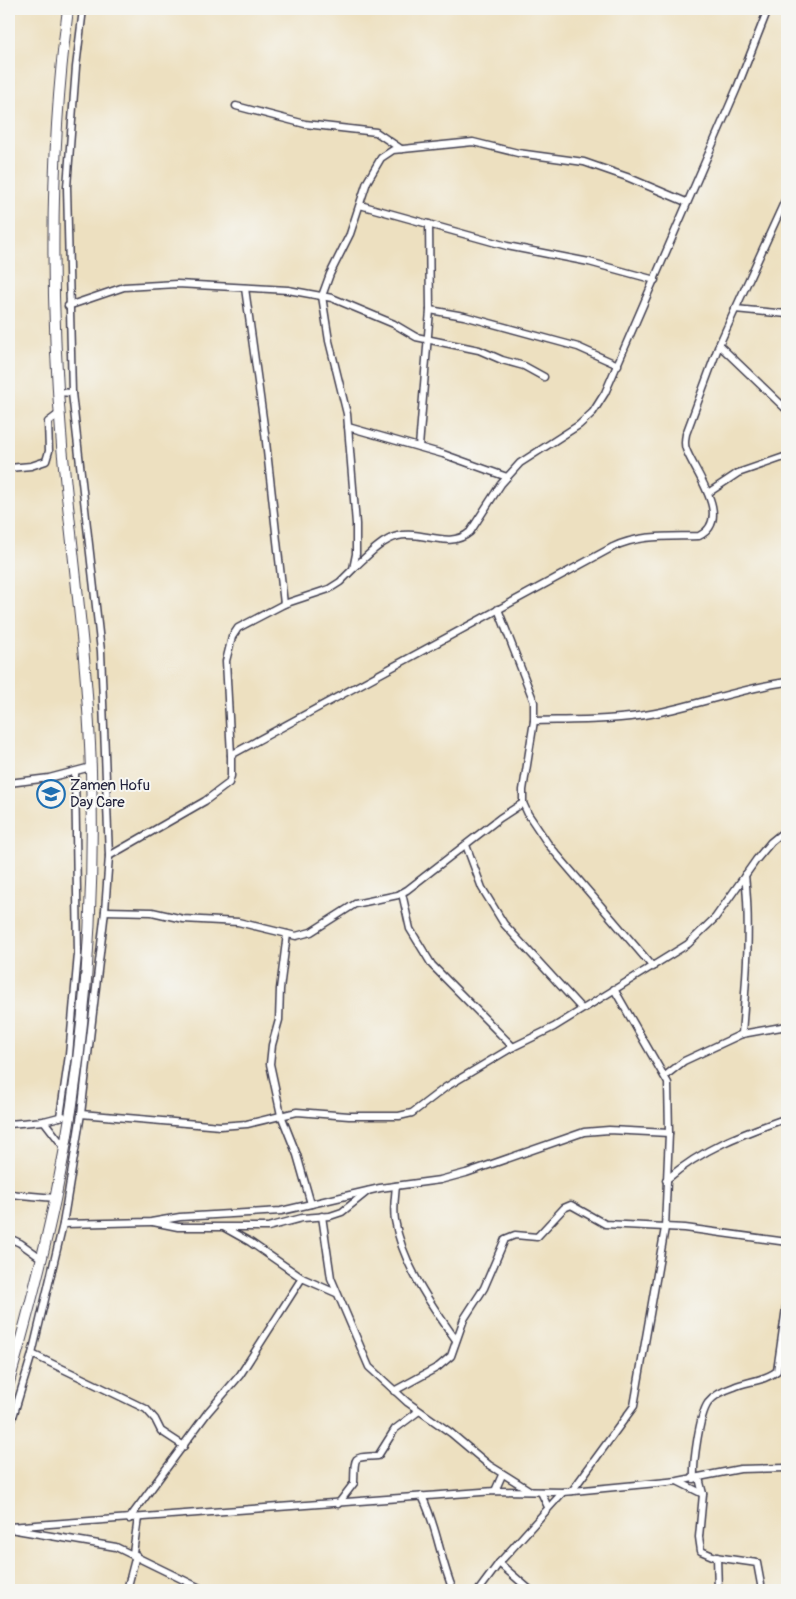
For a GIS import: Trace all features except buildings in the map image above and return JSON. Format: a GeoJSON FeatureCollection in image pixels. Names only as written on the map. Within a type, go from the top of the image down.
{"type":"FeatureCollection","features":[{"type":"Feature","properties":{"kind":"main road"},"geometry":{"type":"LineString","coordinates":[[9,1382],[42,1258],[55,1198],[64,1147],[65,1116],[88,958],[91,767],[78,592],[58,392],[53,272],[53,179],[68,9]]}},
{"type":"Feature","properties":{"kind":"street"},"geometry":{"type":"LineString","coordinates":[[9,1430],[32,1354],[63,1224],[81,1114],[105,910],[109,856],[101,651],[72,393],[68,306],[67,187],[83,9]]}},
{"type":"Feature","properties":{"kind":"street"},"geometry":{"type":"LineString","coordinates":[[109,856],[221,791],[229,783],[232,776],[226,661],[232,637],[238,628],[284,604],[329,589],[340,582],[387,540],[396,536],[413,535],[437,540],[464,537],[470,532],[507,477],[520,463],[579,425],[593,412],[605,393],[655,280],[686,202],[737,88],[768,9]]}},
{"type":"Feature","properties":{"kind":"street"},"geometry":{"type":"LineString","coordinates":[[236,106],[287,121],[376,132],[401,149]]}},
{"type":"Feature","properties":{"kind":"street"},"geometry":{"type":"LineString","coordinates":[[353,569],[356,554],[356,524],[348,427],[325,321],[322,296],[330,274],[350,234],[376,164],[387,153],[401,149],[414,150],[471,142],[518,153],[566,158],[604,168],[686,202]]}},
{"type":"Feature","properties":{"kind":"street"},"geometry":{"type":"LineString","coordinates":[[231,755],[587,560],[630,540],[645,537],[699,536],[704,533],[711,522],[708,493],[704,480],[688,454],[685,442],[719,345],[787,196]]}},
{"type":"Feature","properties":{"kind":"street"},"geometry":{"type":"LineString","coordinates":[[360,205],[507,246],[589,262],[655,280]]}},
{"type":"Feature","properties":{"kind":"street"},"geometry":{"type":"LineString","coordinates":[[419,448],[430,310],[429,224]]}},
{"type":"Feature","properties":{"kind":"street"},"geometry":{"type":"LineString","coordinates":[[68,306],[124,287],[177,284],[288,290],[322,296],[394,324],[416,337],[479,350],[534,370],[544,377]]}},
{"type":"Feature","properties":{"kind":"street"},"geometry":{"type":"LineString","coordinates":[[246,288],[265,432],[284,604]]}},
{"type":"Feature","properties":{"kind":"street"},"geometry":{"type":"LineString","coordinates":[[735,309],[787,314]]}},
{"type":"Feature","properties":{"kind":"street"},"geometry":{"type":"LineString","coordinates":[[430,310],[464,316],[578,347],[618,365]]}},
{"type":"Feature","properties":{"kind":"street"},"geometry":{"type":"LineString","coordinates":[[719,345],[787,410]]}},
{"type":"Feature","properties":{"kind":"street"},"geometry":{"type":"LineString","coordinates":[[58,392],[72,393]]}},
{"type":"Feature","properties":{"kind":"street"},"geometry":{"type":"LineString","coordinates":[[9,468],[32,466],[46,461],[49,451],[48,422],[60,413]]}},
{"type":"Feature","properties":{"kind":"street"},"geometry":{"type":"LineString","coordinates":[[348,427],[507,477]]}},
{"type":"Feature","properties":{"kind":"street"},"geometry":{"type":"LineString","coordinates":[[708,493],[738,473],[787,456]]}},
{"type":"Feature","properties":{"kind":"street"},"geometry":{"type":"LineString","coordinates":[[498,609],[531,690],[534,702],[534,721],[525,775],[523,803],[548,844],[653,967]]}},
{"type":"Feature","properties":{"kind":"street"},"geometry":{"type":"LineString","coordinates":[[534,721],[621,718],[657,713],[755,686],[787,682]]}},
{"type":"Feature","properties":{"kind":"street"},"geometry":{"type":"LineString","coordinates":[[9,783],[49,778],[91,767]]}},
{"type":"Feature","properties":{"kind":"street"},"geometry":{"type":"LineString","coordinates":[[9,1124],[44,1121],[65,1116],[78,954],[75,772]]}},
{"type":"Feature","properties":{"kind":"street"},"geometry":{"type":"LineString","coordinates":[[105,910],[152,912],[183,919],[238,922],[296,936],[311,932],[355,904],[402,893],[523,803]]}},
{"type":"Feature","properties":{"kind":"street"},"geometry":{"type":"LineString","coordinates":[[81,1114],[220,1126],[247,1124],[297,1112],[349,1116],[399,1116],[412,1113],[446,1087],[653,967],[700,933],[715,918],[771,842],[787,829]]}},
{"type":"Feature","properties":{"kind":"street"},"geometry":{"type":"LineString","coordinates":[[466,845],[482,888],[504,924],[581,1008]]}},
{"type":"Feature","properties":{"kind":"street"},"geometry":{"type":"LineString","coordinates":[[742,1034],[749,938],[749,913],[745,875]]}},
{"type":"Feature","properties":{"kind":"street"},"geometry":{"type":"LineString","coordinates":[[402,893],[410,929],[432,965],[513,1047]]}},
{"type":"Feature","properties":{"kind":"street"},"geometry":{"type":"LineString","coordinates":[[287,934],[280,989],[279,1020],[270,1055],[272,1077],[281,1115],[297,1155],[311,1204]]}},
{"type":"Feature","properties":{"kind":"street"},"geometry":{"type":"LineString","coordinates":[[572,1491],[634,1406],[665,1228],[669,1133],[668,1083],[614,989]]}},
{"type":"Feature","properties":{"kind":"street"},"geometry":{"type":"LineString","coordinates":[[665,1076],[684,1061],[742,1034],[787,1026]]}},
{"type":"Feature","properties":{"kind":"street"},"geometry":{"type":"LineString","coordinates":[[666,1180],[688,1161],[714,1147],[787,1118]]}},
{"type":"Feature","properties":{"kind":"street"},"geometry":{"type":"LineString","coordinates":[[44,1121],[64,1147]]}},
{"type":"Feature","properties":{"kind":"street"},"geometry":{"type":"LineString","coordinates":[[63,1224],[151,1222],[180,1217],[281,1210],[369,1190],[440,1180],[466,1173],[584,1132],[609,1130],[669,1133]]}},
{"type":"Feature","properties":{"kind":"street"},"geometry":{"type":"LineString","coordinates":[[396,1186],[395,1219],[403,1250],[443,1322],[456,1340]]}},
{"type":"Feature","properties":{"kind":"street"},"geometry":{"type":"LineString","coordinates":[[151,1222],[178,1228],[268,1227],[302,1218],[342,1212],[369,1190]]}},
{"type":"Feature","properties":{"kind":"street"},"geometry":{"type":"LineString","coordinates":[[9,1194],[55,1198]]}},
{"type":"Feature","properties":{"kind":"street"},"geometry":{"type":"LineString","coordinates":[[394,1390],[444,1363],[451,1356],[464,1319],[484,1288],[502,1243],[508,1237],[537,1237],[564,1208],[571,1206],[605,1224],[735,1234],[787,1242]]}},
{"type":"Feature","properties":{"kind":"street"},"geometry":{"type":"LineString","coordinates":[[322,1216],[328,1246],[328,1267],[336,1293],[369,1367],[419,1411],[451,1433],[502,1475],[530,1491]]}},
{"type":"Feature","properties":{"kind":"street"},"geometry":{"type":"LineString","coordinates":[[224,1228],[250,1242],[302,1278],[336,1293]]}},
{"type":"Feature","properties":{"kind":"street"},"geometry":{"type":"LineString","coordinates":[[9,1238],[42,1258]]}},
{"type":"Feature","properties":{"kind":"street"},"geometry":{"type":"LineString","coordinates":[[129,1519],[208,1412],[246,1366],[302,1278]]}},
{"type":"Feature","properties":{"kind":"street"},"geometry":{"type":"LineString","coordinates":[[762,1590],[757,1563],[706,1554],[698,1546],[704,1494],[697,1479],[694,1459],[705,1409],[709,1401],[734,1387],[770,1376],[777,1371],[787,1301]]}},
{"type":"Feature","properties":{"kind":"street"},"geometry":{"type":"LineString","coordinates":[[32,1354],[146,1409],[155,1418],[161,1431],[184,1446]]}},
{"type":"Feature","properties":{"kind":"street"},"geometry":{"type":"LineString","coordinates":[[337,1504],[352,1489],[357,1459],[361,1456],[378,1456],[395,1430],[419,1411]]}},
{"type":"Feature","properties":{"kind":"street"},"geometry":{"type":"LineString","coordinates":[[9,1528],[194,1512],[337,1504],[495,1491],[563,1492],[697,1479],[740,1469],[787,1468]]}},
{"type":"Feature","properties":{"kind":"street"},"geometry":{"type":"LineString","coordinates":[[495,1491],[502,1475]]}},
{"type":"Feature","properties":{"kind":"street"},"geometry":{"type":"LineString","coordinates":[[678,1481],[704,1494]]}},
{"type":"Feature","properties":{"kind":"street"},"geometry":{"type":"LineString","coordinates":[[541,1492],[548,1507]]}},
{"type":"Feature","properties":{"kind":"street"},"geometry":{"type":"LineString","coordinates":[[479,1590],[499,1563],[563,1492]]}},
{"type":"Feature","properties":{"kind":"street"},"geometry":{"type":"LineString","coordinates":[[422,1496],[436,1529],[442,1561],[453,1590]]}},
{"type":"Feature","properties":{"kind":"street"},"geometry":{"type":"LineString","coordinates":[[127,1590],[138,1518]]}},
{"type":"Feature","properties":{"kind":"street"},"geometry":{"type":"LineString","coordinates":[[9,1528],[100,1542],[134,1554],[204,1590]]}},
{"type":"Feature","properties":{"kind":"street"},"geometry":{"type":"LineString","coordinates":[[717,1557],[718,1590]]}},
{"type":"Feature","properties":{"kind":"street"},"geometry":{"type":"LineString","coordinates":[[499,1563],[530,1590]]}},
{"type":"Feature","properties":{"kind":"place","name":"Zamen Hofu Day Care"},"geometry":{"type":"Point","coordinates":[51,794]}}]}
